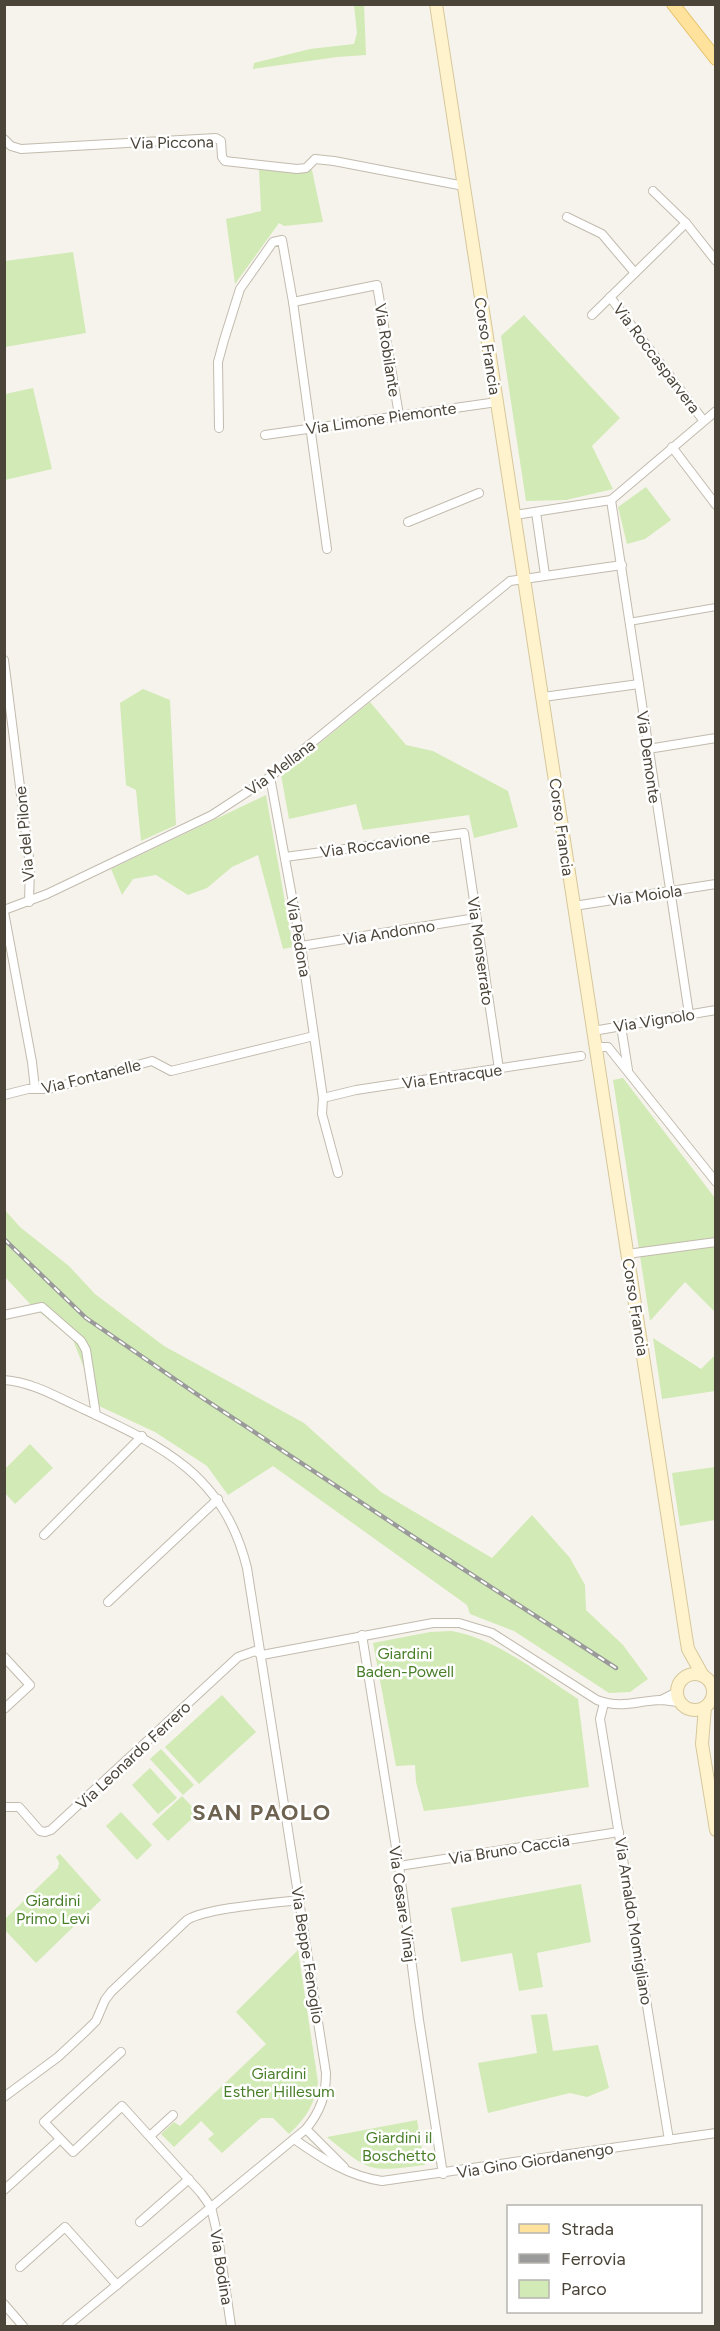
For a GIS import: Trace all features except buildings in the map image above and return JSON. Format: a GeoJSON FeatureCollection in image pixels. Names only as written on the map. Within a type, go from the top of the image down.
{"type":"FeatureCollection","features":[{"type":"Feature","properties":{"kind":"main road","name":"Corso Francia"},"geometry":{"type":"LineString","coordinates":[[436,4],[688,1649],[684,1678]]}},
{"type":"Feature","properties":{"kind":"main road"},"geometry":{"type":"LineString","coordinates":[[673,4],[716,59]]}},
{"type":"Feature","properties":{"kind":"main road","name":"Corso Francia"},"geometry":{"type":"LineString","coordinates":[[688,1649],[710,1681]]}},
{"type":"Feature","properties":{"kind":"main road"},"geometry":{"type":"LineString","coordinates":[[702,1744],[713,1688],[710,1681],[694,1674],[684,1678],[678,1697],[691,1710],[702,1744],[716,1830]]}},
{"type":"Feature","properties":{"kind":"main road"},"geometry":{"type":"LineString","coordinates":[[691,1710],[711,1701]]}},
{"type":"Feature","properties":{"kind":"street","name":"Via Piccona"},"geometry":{"type":"LineString","coordinates":[[4,139],[12,146],[21,149],[216,138],[221,141],[222,158],[225,160],[297,169],[306,168],[315,159],[334,161],[464,186]]}},
{"type":"Feature","properties":{"kind":"street"},"geometry":{"type":"LineString","coordinates":[[653,191],[686,223],[716,261]]}},
{"type":"Feature","properties":{"kind":"street"},"geometry":{"type":"LineString","coordinates":[[567,217],[602,234],[635,273]]}},
{"type":"Feature","properties":{"kind":"street"},"geometry":{"type":"LineString","coordinates":[[592,315],[686,223]]}},
{"type":"Feature","properties":{"kind":"street"},"geometry":{"type":"LineString","coordinates":[[219,428],[218,362],[240,289],[273,242],[282,240],[293,302],[327,549]]}},
{"type":"Feature","properties":{"kind":"street","name":"Via Robilante"},"geometry":{"type":"LineString","coordinates":[[293,302],[377,285],[399,415]]}},
{"type":"Feature","properties":{"kind":"street","name":"Via Roccasparvera"},"geometry":{"type":"LineString","coordinates":[[610,297],[703,420]]}},
{"type":"Feature","properties":{"kind":"street","name":"Via Limone Piemonte"},"geometry":{"type":"LineString","coordinates":[[265,435],[497,402]]}},
{"type":"Feature","properties":{"kind":"street"},"geometry":{"type":"LineString","coordinates":[[515,515],[611,500],[716,411]]}},
{"type":"Feature","properties":{"kind":"street"},"geometry":{"type":"LineString","coordinates":[[672,447],[715,502]]}},
{"type":"Feature","properties":{"kind":"street"},"geometry":{"type":"LineString","coordinates":[[408,522],[479,493]]}},
{"type":"Feature","properties":{"kind":"street","name":"Via Demonte"},"geometry":{"type":"LineString","coordinates":[[611,500],[688,1014]]}},
{"type":"Feature","properties":{"kind":"street"},"geometry":{"type":"LineString","coordinates":[[536,512],[545,575]]}},
{"type":"Feature","properties":{"kind":"street","name":"Via Mellana"},"geometry":{"type":"LineString","coordinates":[[4,911],[29,902],[212,814],[270,777],[510,581],[622,565]]}},
{"type":"Feature","properties":{"kind":"street"},"geometry":{"type":"LineString","coordinates":[[629,622],[716,608]]}},
{"type":"Feature","properties":{"kind":"street","name":"Via del Pilone"},"geometry":{"type":"LineString","coordinates":[[4,660],[30,866],[29,902]]}},
{"type":"Feature","properties":{"kind":"street"},"geometry":{"type":"LineString","coordinates":[[543,697],[639,684]]}},
{"type":"Feature","properties":{"kind":"street"},"geometry":{"type":"LineString","coordinates":[[648,749],[716,738]]}},
{"type":"Feature","properties":{"kind":"street","name":"Via Pedona"},"geometry":{"type":"LineString","coordinates":[[270,777],[301,946],[323,1098],[322,1114],[338,1173]]}},
{"type":"Feature","properties":{"kind":"street","name":"Via Roccavione"},"geometry":{"type":"LineString","coordinates":[[285,857],[464,833]]}},
{"type":"Feature","properties":{"kind":"street","name":"Via Monserrato"},"geometry":{"type":"LineString","coordinates":[[464,833],[499,1069]]}},
{"type":"Feature","properties":{"kind":"street","name":"Via Moiola"},"geometry":{"type":"LineString","coordinates":[[574,906],[716,884]]}},
{"type":"Feature","properties":{"kind":"street"},"geometry":{"type":"LineString","coordinates":[[4,911],[35,1089]]}},
{"type":"Feature","properties":{"kind":"street","name":"Via Andonno"},"geometry":{"type":"LineString","coordinates":[[301,946],[476,918]]}},
{"type":"Feature","properties":{"kind":"street","name":"Via Vignolo"},"geometry":{"type":"LineString","coordinates":[[593,1031],[716,1010]]}},
{"type":"Feature","properties":{"kind":"street"},"geometry":{"type":"LineString","coordinates":[[621,1026],[628,1070]]}},
{"type":"Feature","properties":{"kind":"street","name":"Via Fontanelle"},"geometry":{"type":"LineString","coordinates":[[4,1095],[48,1089],[152,1061],[171,1071],[314,1036]]}},
{"type":"Feature","properties":{"kind":"street"},"geometry":{"type":"LineString","coordinates":[[596,1047],[608,1047],[716,1182]]}},
{"type":"Feature","properties":{"kind":"street","name":"Via Entracque"},"geometry":{"type":"LineString","coordinates":[[323,1098],[356,1090],[581,1056]]}},
{"type":"Feature","properties":{"kind":"street"},"geometry":{"type":"LineString","coordinates":[[627,1254],[716,1242]]}},
{"type":"Feature","properties":{"kind":"street"},"geometry":{"type":"LineString","coordinates":[[4,1315],[42,1307],[81,1341],[86,1350],[96,1415]]}},
{"type":"Feature","properties":{"kind":"street","name":"Via Beppe Fenoglio"},"geometry":{"type":"LineString","coordinates":[[4,1380],[32,1386],[142,1436],[200,1478],[218,1499],[237,1534],[243,1551],[262,1655],[326,2073],[326,2086],[320,2110],[306,2129],[67,2326]]}},
{"type":"Feature","properties":{"kind":"street"},"geometry":{"type":"LineString","coordinates":[[44,1535],[142,1436]]}},
{"type":"Feature","properties":{"kind":"street"},"geometry":{"type":"LineString","coordinates":[[108,1602],[218,1499]]}},
{"type":"Feature","properties":{"kind":"street"},"geometry":{"type":"LineString","coordinates":[[262,1655],[433,1623],[459,1623],[492,1633],[604,1703],[625,1705],[678,1697]]}},
{"type":"Feature","properties":{"kind":"street","name":"Via Cesare Vinaj"},"geometry":{"type":"LineString","coordinates":[[362,1635],[399,1866],[419,2020],[443,2174]]}},
{"type":"Feature","properties":{"kind":"street","name":"Via Leonardo Ferrero"},"geometry":{"type":"LineString","coordinates":[[4,1807],[19,1807],[40,1831],[51,1830],[238,1657],[255,1651],[262,1655]]}},
{"type":"Feature","properties":{"kind":"street"},"geometry":{"type":"LineString","coordinates":[[4,1657],[30,1685],[4,1709]]}},
{"type":"Feature","properties":{"kind":"street","name":"Via Arnaldo Momigliano"},"geometry":{"type":"LineString","coordinates":[[604,1703],[600,1719],[669,2140]]}},
{"type":"Feature","properties":{"kind":"street","name":"Via Bruno Caccia"},"geometry":{"type":"LineString","coordinates":[[399,1866],[619,1832]]}},
{"type":"Feature","properties":{"kind":"street"},"geometry":{"type":"LineString","coordinates":[[4,2097],[49,2064],[87,2030],[96,2020],[111,1992],[187,1920],[198,1915],[299,1900]]}},
{"type":"Feature","properties":{"kind":"street"},"geometry":{"type":"LineString","coordinates":[[121,2052],[44,2122],[73,2152],[122,2106],[189,2179],[211,2207]]}},
{"type":"Feature","properties":{"kind":"street"},"geometry":{"type":"LineString","coordinates":[[150,2136],[172,2115]]}},
{"type":"Feature","properties":{"kind":"street","name":"Via Gino Giordanengo"},"geometry":{"type":"LineString","coordinates":[[306,2129],[354,2175]]}},
{"type":"Feature","properties":{"kind":"street","name":"Via Gino Giordanengo"},"geometry":{"type":"LineString","coordinates":[[294,2139],[334,2166],[354,2175],[382,2181],[716,2133]]}},
{"type":"Feature","properties":{"kind":"street"},"geometry":{"type":"LineString","coordinates":[[4,2190],[56,2143]]}},
{"type":"Feature","properties":{"kind":"street"},"geometry":{"type":"LineString","coordinates":[[140,2222],[189,2179]]}},
{"type":"Feature","properties":{"kind":"street","name":"Via Bodina"},"geometry":{"type":"LineString","coordinates":[[211,2207],[218,2237],[231,2326]]}},
{"type":"Feature","properties":{"kind":"street"},"geometry":{"type":"LineString","coordinates":[[20,2267],[65,2227],[117,2285]]}},
{"type":"Feature","properties":{"kind":"street"},"geometry":{"type":"LineString","coordinates":[[4,2304],[23,2326]]}},
{"type":"Feature","properties":{"kind":"green space"},"geometry":{"type":"Polygon","coordinates":[[[354,5],[364,5],[366,55],[253,69],[254,63],[310,49],[354,44],[357,33],[354,5]]]}},
{"type":"Feature","properties":{"kind":"green space"},"geometry":{"type":"Polygon","coordinates":[[[259,170],[312,170],[323,222],[284,226],[279,223],[235,284],[226,219],[261,211],[259,170]]]}},
{"type":"Feature","properties":{"kind":"green space"},"geometry":{"type":"Polygon","coordinates":[[[73,252],[86,333],[5,347],[5,261],[73,252]]]}},
{"type":"Feature","properties":{"kind":"green space"},"geometry":{"type":"Polygon","coordinates":[[[524,315],[620,418],[592,446],[613,489],[566,500],[526,501],[501,336],[524,315]]]}},
{"type":"Feature","properties":{"kind":"green space"},"geometry":{"type":"Polygon","coordinates":[[[33,388],[52,469],[5,480],[5,394],[33,388]]]}},
{"type":"Feature","properties":{"kind":"green space"},"geometry":{"type":"Polygon","coordinates":[[[646,487],[671,520],[645,539],[627,544],[618,507],[646,487]]]}},
{"type":"Feature","properties":{"kind":"green space"},"geometry":{"type":"Polygon","coordinates":[[[143,689],[170,700],[176,825],[141,841],[136,790],[126,785],[120,703],[143,689]]]}},
{"type":"Feature","properties":{"kind":"green space"},"geometry":{"type":"Polygon","coordinates":[[[370,702],[406,745],[433,751],[508,791],[518,827],[474,838],[469,815],[363,830],[356,804],[289,819],[281,775],[370,702]]]}},
{"type":"Feature","properties":{"kind":"green space"},"geometry":{"type":"Polygon","coordinates":[[[266,795],[293,947],[283,949],[258,855],[232,867],[207,888],[188,895],[156,875],[133,879],[122,895],[111,869],[266,795]]]}},
{"type":"Feature","properties":{"kind":"green space"},"geometry":{"type":"Polygon","coordinates":[[[623,1078],[715,1198],[715,1312],[685,1282],[650,1321],[613,1080],[623,1078]]]}},
{"type":"Feature","properties":{"kind":"green space"},"geometry":{"type":"Polygon","coordinates":[[[4,1209],[20,1227],[69,1266],[95,1294],[164,1346],[304,1423],[381,1492],[492,1558],[532,1515],[570,1558],[585,1585],[586,1610],[623,1645],[648,1679],[630,1692],[609,1693],[514,1631],[470,1614],[467,1605],[273,1466],[228,1495],[207,1466],[155,1432],[99,1406],[73,1340],[31,1305],[5,1277],[4,1209]]]}},
{"type":"Feature","properties":{"kind":"green space"},"geometry":{"type":"Polygon","coordinates":[[[653,1338],[701,1369],[715,1355],[715,1391],[662,1399],[653,1338]]]}},
{"type":"Feature","properties":{"kind":"green space"},"geometry":{"type":"Polygon","coordinates":[[[30,1444],[53,1468],[15,1504],[5,1493],[5,1469],[30,1444]]]}},
{"type":"Feature","properties":{"kind":"green space"},"geometry":{"type":"Polygon","coordinates":[[[715,1467],[715,1520],[680,1526],[672,1473],[715,1467]]]}},
{"type":"Feature","properties":{"kind":"green space","name":"Giardini Baden-Powell"},"geometry":{"type":"Polygon","coordinates":[[[452,1631],[469,1635],[502,1650],[578,1699],[589,1787],[424,1811],[416,1782],[415,1765],[396,1766],[373,1643],[430,1632],[452,1631]]]}},
{"type":"Feature","properties":{"kind":"green space"},"geometry":{"type":"Polygon","coordinates":[[[222,1695],[256,1732],[199,1784],[165,1747],[222,1695]]]}},
{"type":"Feature","properties":{"kind":"green space"},"geometry":{"type":"Polygon","coordinates":[[[161,1749],[194,1785],[183,1795],[150,1759],[161,1749]]]}},
{"type":"Feature","properties":{"kind":"green space"},"geometry":{"type":"Polygon","coordinates":[[[150,1768],[177,1798],[158,1814],[132,1785],[150,1768]]]}},
{"type":"Feature","properties":{"kind":"green space"},"geometry":{"type":"Polygon","coordinates":[[[182,1796],[198,1813],[168,1841],[152,1824],[182,1796]]]}},
{"type":"Feature","properties":{"kind":"green space"},"geometry":{"type":"Polygon","coordinates":[[[121,1812],[152,1845],[137,1860],[106,1826],[121,1812]]]}},
{"type":"Feature","properties":{"kind":"green space","name":"Giardini Primo Levi"},"geometry":{"type":"Polygon","coordinates":[[[60,1854],[101,1900],[36,1963],[5,1930],[5,1919],[58,1868],[59,1862],[56,1857],[60,1854]]]}},
{"type":"Feature","properties":{"kind":"green space"},"geometry":{"type":"Polygon","coordinates":[[[581,1884],[591,1942],[537,1953],[543,1987],[519,1991],[512,1953],[461,1962],[451,1908],[581,1884]]]}},
{"type":"Feature","properties":{"kind":"green space","name":"Giardini Esther Hillesum"},"geometry":{"type":"Polygon","coordinates":[[[298,1950],[318,2082],[308,2111],[289,2134],[273,2118],[261,2118],[222,2153],[208,2139],[214,2134],[201,2121],[174,2147],[161,2134],[174,2122],[180,2126],[266,2044],[236,2012],[298,1950]]]}},
{"type":"Feature","properties":{"kind":"green space"},"geometry":{"type":"Polygon","coordinates":[[[547,2014],[553,2051],[598,2045],[609,2088],[587,2097],[570,2093],[488,2113],[478,2063],[537,2053],[531,2015],[547,2014]]]}},
{"type":"Feature","properties":{"kind":"green space","name":"Giardini il Boschetto"},"geometry":{"type":"Polygon","coordinates":[[[417,2120],[425,2165],[392,2169],[372,2167],[353,2158],[327,2137],[417,2120]]]}},
{"type":"Feature","properties":{"kind":"railway"},"geometry":{"type":"LineString","coordinates":[[4,1239],[86,1318],[192,1391],[616,1668]]}},
{"type":"Feature","properties":{"kind":"district","name":"SAN PAOLO"},"geometry":{"type":"Point","coordinates":[262,1812]}}]}
